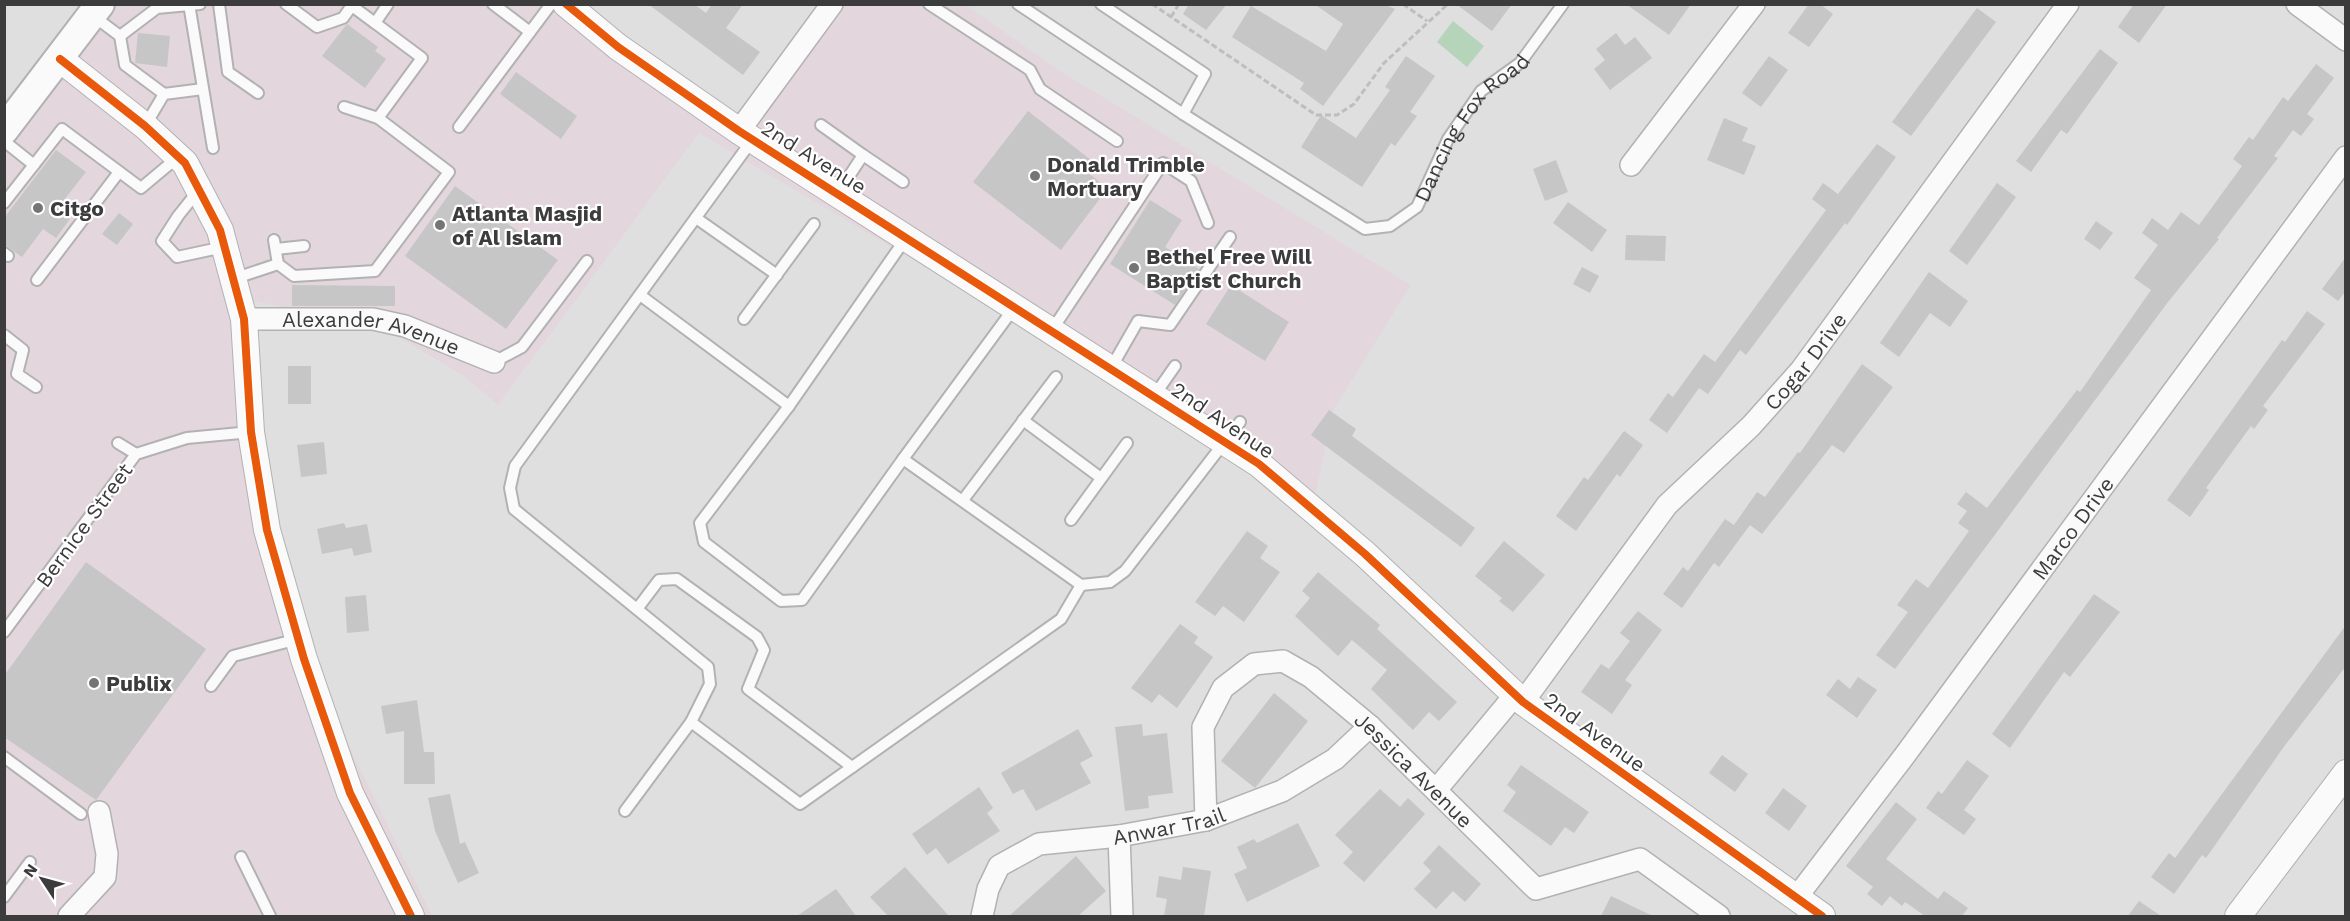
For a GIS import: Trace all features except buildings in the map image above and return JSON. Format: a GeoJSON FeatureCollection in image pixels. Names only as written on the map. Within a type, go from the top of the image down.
{"type":"FeatureCollection","features":[{"type":"Feature","properties":{"kind":"main road"},"geometry":{"type":"LineString","coordinates":[[4,130],[96,10]]}},
{"type":"Feature","properties":{"kind":"street","name":"2nd Avenue"},"geometry":{"type":"LineString","coordinates":[[566,4],[618,47],[746,135],[1016,306],[1259,464],[1365,554],[1519,698],[1822,916]]}},
{"type":"Feature","properties":{"kind":"street"},"geometry":{"type":"LineString","coordinates":[[746,135],[832,4]]}},
{"type":"Feature","properties":{"kind":"street"},"geometry":{"type":"LineString","coordinates":[[1631,165],[1754,4]]}},
{"type":"Feature","properties":{"kind":"street","name":"Cogar Drive"},"geometry":{"type":"LineString","coordinates":[[1436,790],[1519,698],[1666,505],[1751,426],[1801,370],[2068,4]]}},
{"type":"Feature","properties":{"kind":"street"},"geometry":{"type":"LineString","coordinates":[[2297,4],[2346,40]]}},
{"type":"Feature","properties":{"kind":"street"},"geometry":{"type":"LineString","coordinates":[[60,59],[145,126],[184,163],[220,230],[244,319],[251,432],[267,530],[298,639],[350,793],[411,916]]}},
{"type":"Feature","properties":{"kind":"street","name":"Marco Drive"},"geometry":{"type":"LineString","coordinates":[[1796,898],[1912,745],[2346,157]]}},
{"type":"Feature","properties":{"kind":"street","name":"Alexander Avenue"},"geometry":{"type":"LineString","coordinates":[[244,319],[374,319],[405,326],[494,362]]}},
{"type":"Feature","properties":{"kind":"street","name":"Jessica Avenue"},"geometry":{"type":"LineString","coordinates":[[1206,820],[1203,728],[1223,688],[1254,664],[1282,661],[1311,677],[1370,726],[1536,890],[1640,859],[1719,916]]}},
{"type":"Feature","properties":{"kind":"street","name":"Anwar Trail"},"geometry":{"type":"LineString","coordinates":[[982,916],[988,889],[999,867],[1039,844],[1119,836],[1206,820],[1282,791],[1335,759],[1370,726]]}},
{"type":"Feature","properties":{"kind":"street"},"geometry":{"type":"LineString","coordinates":[[2238,916],[2346,773]]}},
{"type":"Feature","properties":{"kind":"street"},"geometry":{"type":"LineString","coordinates":[[69,916],[105,877],[107,854],[90,813]]}},
{"type":"Feature","properties":{"kind":"street"},"geometry":{"type":"LineString","coordinates":[[1119,836],[1122,916]]}},
{"type":"Feature","properties":{"kind":"lane"},"geometry":{"type":"LineString","coordinates":[[120,36],[156,6],[200,4]]}},
{"type":"Feature","properties":{"kind":"lane"},"geometry":{"type":"LineString","coordinates":[[219,4],[228,72],[258,93]]}},
{"type":"Feature","properties":{"kind":"lane"},"geometry":{"type":"LineString","coordinates":[[286,4],[317,27],[343,18],[352,5],[422,58],[378,118]]}},
{"type":"Feature","properties":{"kind":"lane"},"geometry":{"type":"LineString","coordinates":[[375,23],[388,4]]}},
{"type":"Feature","properties":{"kind":"lane"},"geometry":{"type":"LineString","coordinates":[[493,4],[530,32]]}},
{"type":"Feature","properties":{"kind":"lane"},"geometry":{"type":"LineString","coordinates":[[459,127],[551,4]]}},
{"type":"Feature","properties":{"kind":"lane"},"geometry":{"type":"LineString","coordinates":[[929,4],[1030,70],[1040,89],[1117,141]]}},
{"type":"Feature","properties":{"kind":"lane","name":"Dancing Fox Road"},"geometry":{"type":"LineString","coordinates":[[1018,4],[1183,114],[1365,229],[1390,226],[1417,207],[1448,139],[1481,90],[1520,63],[1563,4]]}},
{"type":"Feature","properties":{"kind":"lane"},"geometry":{"type":"LineString","coordinates":[[1101,4],[1204,74],[1183,114]]}},
{"type":"Feature","properties":{"kind":"lane"},"geometry":{"type":"LineString","coordinates":[[189,5],[213,148]]}},
{"type":"Feature","properties":{"kind":"lane"},"geometry":{"type":"LineString","coordinates":[[96,10],[120,36],[125,65],[164,94],[203,89]]}},
{"type":"Feature","properties":{"kind":"lane"},"geometry":{"type":"LineString","coordinates":[[145,126],[164,94]]}},
{"type":"Feature","properties":{"kind":"lane"},"geometry":{"type":"LineString","coordinates":[[304,246],[275,245],[278,264],[294,276],[375,272],[449,172],[378,118],[344,107]]}},
{"type":"Feature","properties":{"kind":"lane"},"geometry":{"type":"LineString","coordinates":[[820,125],[903,182]]}},
{"type":"Feature","properties":{"kind":"lane"},"geometry":{"type":"LineString","coordinates":[[4,203],[62,129],[141,188],[178,157]]}},
{"type":"Feature","properties":{"kind":"lane"},"geometry":{"type":"LineString","coordinates":[[625,811],[691,722],[710,684],[708,667],[514,509],[510,488],[515,466],[696,218],[746,135]]}},
{"type":"Feature","properties":{"kind":"lane"},"geometry":{"type":"LineString","coordinates":[[4,141],[34,165]]}},
{"type":"Feature","properties":{"kind":"lane"},"geometry":{"type":"LineString","coordinates":[[838,193],[863,155]]}},
{"type":"Feature","properties":{"kind":"lane"},"geometry":{"type":"LineString","coordinates":[[1052,330],[1163,164],[1191,181],[1208,223]]}},
{"type":"Feature","properties":{"kind":"lane"},"geometry":{"type":"LineString","coordinates":[[37,280],[119,172]]}},
{"type":"Feature","properties":{"kind":"lane"},"geometry":{"type":"LineString","coordinates":[[199,190],[178,216],[162,242],[177,257],[224,247]]}},
{"type":"Feature","properties":{"kind":"lane"},"geometry":{"type":"LineString","coordinates":[[696,218],[777,275]]}},
{"type":"Feature","properties":{"kind":"lane"},"geometry":{"type":"LineString","coordinates":[[744,319],[814,224]]}},
{"type":"Feature","properties":{"kind":"lane"},"geometry":{"type":"LineString","coordinates":[[907,237],[789,406],[700,523],[704,542],[782,601],[802,600],[1016,306]]}},
{"type":"Feature","properties":{"kind":"lane"},"geometry":{"type":"LineString","coordinates":[[1111,368],[1138,321],[1170,325],[1230,237]]}},
{"type":"Feature","properties":{"kind":"lane"},"geometry":{"type":"LineString","coordinates":[[494,362],[522,347],[587,261]]}},
{"type":"Feature","properties":{"kind":"lane"},"geometry":{"type":"LineString","coordinates":[[233,279],[278,264]]}},
{"type":"Feature","properties":{"kind":"lane"},"geometry":{"type":"LineString","coordinates":[[640,295],[789,406]]}},
{"type":"Feature","properties":{"kind":"lane"},"geometry":{"type":"LineString","coordinates":[[4,335],[23,350],[17,374],[36,387]]}},
{"type":"Feature","properties":{"kind":"lane"},"geometry":{"type":"LineString","coordinates":[[1154,396],[1175,366]]}},
{"type":"Feature","properties":{"kind":"lane"},"geometry":{"type":"LineString","coordinates":[[963,500],[1056,376]]}},
{"type":"Feature","properties":{"kind":"lane"},"geometry":{"type":"LineString","coordinates":[[1023,420],[1101,478]]}},
{"type":"Feature","properties":{"kind":"lane"},"geometry":{"type":"LineString","coordinates":[[903,459],[1081,585],[1110,582],[1125,571],[1222,441],[1240,422]]}},
{"type":"Feature","properties":{"kind":"lane","name":"Bernice Street"},"geometry":{"type":"LineString","coordinates":[[4,632],[136,454],[187,438],[251,432]]}},
{"type":"Feature","properties":{"kind":"lane"},"geometry":{"type":"LineString","coordinates":[[118,443],[136,454]]}},
{"type":"Feature","properties":{"kind":"lane"},"geometry":{"type":"LineString","coordinates":[[1071,520],[1127,443]]}},
{"type":"Feature","properties":{"kind":"lane"},"geometry":{"type":"LineString","coordinates":[[636,609],[659,580],[676,579],[757,637],[764,650],[748,689],[852,767]]}},
{"type":"Feature","properties":{"kind":"lane"},"geometry":{"type":"LineString","coordinates":[[691,722],[800,804],[1061,619],[1081,585]]}},
{"type":"Feature","properties":{"kind":"lane"},"geometry":{"type":"LineString","coordinates":[[211,686],[233,656],[298,639]]}},
{"type":"Feature","properties":{"kind":"lane"},"geometry":{"type":"LineString","coordinates":[[4,757],[90,813]]}},
{"type":"Feature","properties":{"kind":"lane"},"geometry":{"type":"LineString","coordinates":[[241,857],[270,916]]}},
{"type":"Feature","properties":{"kind":"lane"},"geometry":{"type":"LineString","coordinates":[[4,897],[30,862]]}},
{"type":"Feature","properties":{"kind":"path"},"geometry":{"type":"LineString","coordinates":[[1152,4],[1316,115],[1337,115],[1354,104],[1384,63],[1448,4]]}},
{"type":"Feature","properties":{"kind":"path"},"geometry":{"type":"LineString","coordinates":[[1171,17],[1179,4]]}},
{"type":"Feature","properties":{"kind":"path"},"geometry":{"type":"LineString","coordinates":[[1403,4],[1427,21]]}},
{"type":"Feature","properties":{"kind":"shaded area"},"geometry":{"type":"Polygon","coordinates":[[[100,5],[576,5],[728,124],[820,5],[966,5],[1057,69],[1411,285],[1334,409],[1315,495],[965,261],[952,283],[699,133],[498,405],[464,376],[380,326],[243,299],[238,415],[304,654],[432,916],[5,916],[5,122],[100,5]]]}},
{"type":"Feature","properties":{"kind":"green space"},"geometry":{"type":"Polygon","coordinates":[[[1453,21],[1484,46],[1467,67],[1437,42],[1453,21]]]}},
{"type":"Feature","properties":{"kind":"cycle path"},"geometry":{"type":"LineString","coordinates":[[566,4],[618,47],[739,131],[1259,464],[1365,554],[1523,702],[1822,916]]}},
{"type":"Feature","properties":{"kind":"cycle path"},"geometry":{"type":"LineString","coordinates":[[60,59],[145,126],[185,163],[220,230],[244,319],[251,432],[267,530],[304,659],[350,793],[411,916]]}},
{"type":"Feature","properties":{"kind":"place","name":"Donald Trimble Mortuary"},"geometry":{"type":"Point","coordinates":[1035,176]}},
{"type":"Feature","properties":{"kind":"place","name":"Citgo"},"geometry":{"type":"Point","coordinates":[38,208]}},
{"type":"Feature","properties":{"kind":"place","name":"Atlanta Masjid of Al Islam"},"geometry":{"type":"Point","coordinates":[440,225]}},
{"type":"Feature","properties":{"kind":"place","name":"Bethel Free Will Baptist Church"},"geometry":{"type":"Point","coordinates":[1134,268]}},
{"type":"Feature","properties":{"kind":"place","name":"Publix"},"geometry":{"type":"Point","coordinates":[94,683]}}]}
